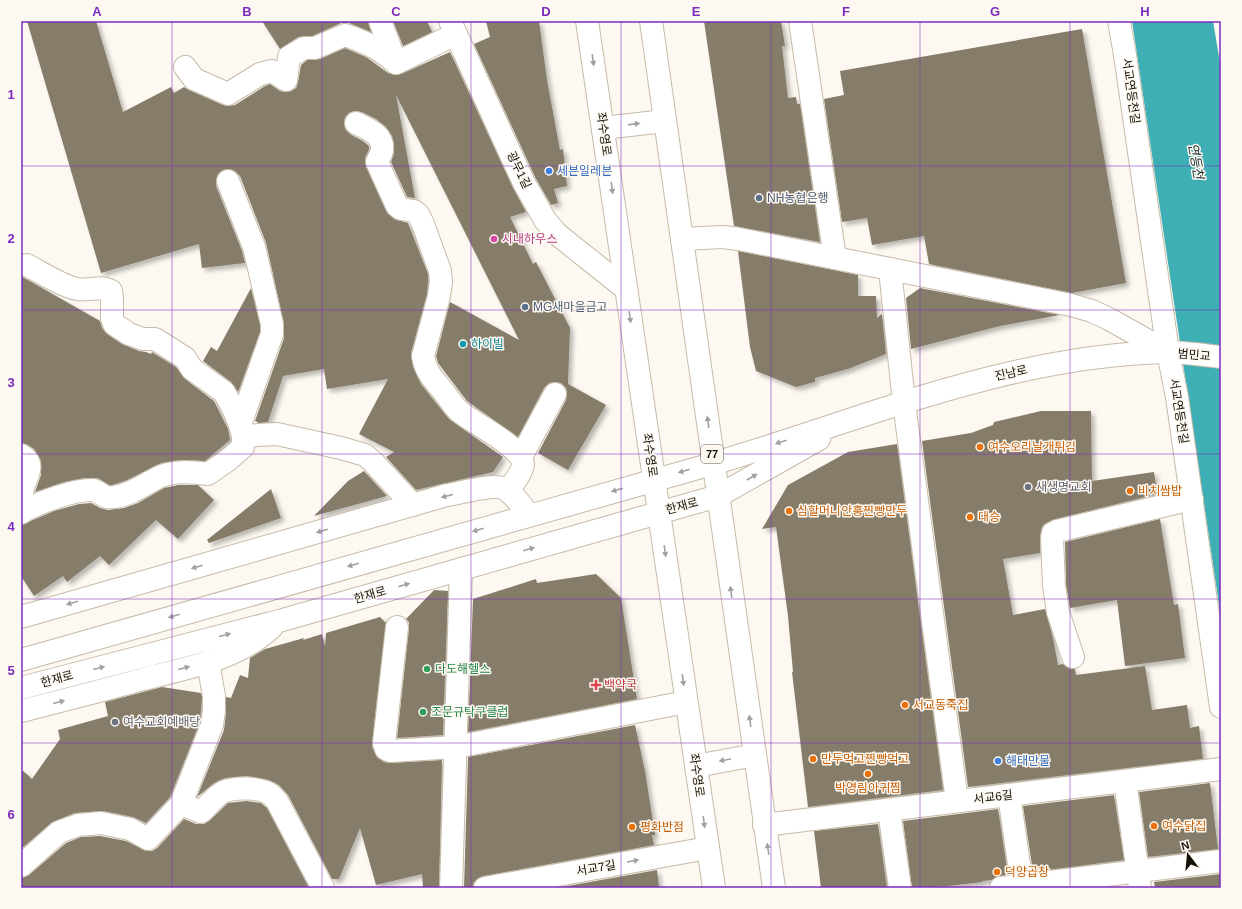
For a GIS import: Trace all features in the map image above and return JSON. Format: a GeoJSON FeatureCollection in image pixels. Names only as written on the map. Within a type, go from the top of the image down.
{"type":"FeatureCollection","features":[{"type":"Feature","properties":{"kind":"street"},"geometry":{"type":"LineString","coordinates":[[380,21],[396,64]]}},
{"type":"Feature","properties":{"kind":"street","name":"좌수영로"},"geometry":{"type":"LineString","coordinates":[[587,21],[714,888]]}},
{"type":"Feature","properties":{"kind":"street","name":"77"},"geometry":{"type":"LineString","coordinates":[[651,21],[774,888]]}},
{"type":"Feature","properties":{"kind":"street"},"geometry":{"type":"LineString","coordinates":[[800,21],[835,258]]}},
{"type":"Feature","properties":{"kind":"street","name":"서교연등천길"},"geometry":{"type":"LineString","coordinates":[[1119,21],[1168,352],[1177,397],[1221,707]]}},
{"type":"Feature","properties":{"kind":"street"},"geometry":{"type":"LineString","coordinates":[[396,64],[453,28]]}},
{"type":"Feature","properties":{"kind":"street","name":"광무1길"},"geometry":{"type":"LineString","coordinates":[[453,28],[524,183],[545,220],[557,234],[626,289]]}},
{"type":"Feature","properties":{"kind":"street"},"geometry":{"type":"LineString","coordinates":[[185,67],[194,79],[228,94],[260,74],[272,71],[286,80],[289,57],[304,48],[315,48],[345,35],[383,52],[396,64]]}},
{"type":"Feature","properties":{"kind":"street"},"geometry":{"type":"LineString","coordinates":[[603,128],[665,121]]}},
{"type":"Feature","properties":{"kind":"street"},"geometry":{"type":"LineString","coordinates":[[356,123],[375,132],[380,138],[382,152],[377,162],[388,187],[397,206],[401,209],[414,211],[418,214],[440,271],[441,282],[439,296],[423,356],[424,366],[430,377],[460,412],[511,447],[521,457],[523,464],[522,469],[508,492]]}},
{"type":"Feature","properties":{"kind":"street"},"geometry":{"type":"LineString","coordinates":[[228,181],[254,247],[272,324],[272,334],[242,430]]}},
{"type":"Feature","properties":{"kind":"street"},"geometry":{"type":"LineString","coordinates":[[682,239],[723,237],[1071,305],[1110,319],[1168,352]]}},
{"type":"Feature","properties":{"kind":"street"},"geometry":{"type":"LineString","coordinates":[[21,455],[26,458],[29,465],[29,474],[22,494],[24,511],[46,500],[92,490],[106,498],[116,497],[139,489],[160,476],[170,473],[195,472],[208,474],[243,447],[242,430],[233,408],[224,392],[192,369],[185,358],[155,340],[143,339],[130,334],[114,324],[112,318],[111,291],[104,287],[78,289],[52,279],[27,265]]}},
{"type":"Feature","properties":{"kind":"street"},"geometry":{"type":"LineString","coordinates":[[890,269],[904,403],[957,802]]}},
{"type":"Feature","properties":{"kind":"street","name":"범민교"},"geometry":{"type":"LineString","coordinates":[[1168,352],[1221,357]]}},
{"type":"Feature","properties":{"kind":"street","name":"진남로"},"geometry":{"type":"LineString","coordinates":[[714,463],[980,380],[1098,356],[1168,352]]}},
{"type":"Feature","properties":{"kind":"street"},"geometry":{"type":"LineString","coordinates":[[521,457],[554,394]]}},
{"type":"Feature","properties":{"kind":"street","name":"진남로"},"geometry":{"type":"LineString","coordinates":[[718,496],[858,417]]}},
{"type":"Feature","properties":{"kind":"street"},"geometry":{"type":"LineString","coordinates":[[242,430],[277,434],[341,448],[365,455],[413,505]]}},
{"type":"Feature","properties":{"kind":"street"},"geometry":{"type":"LineString","coordinates":[[21,660],[714,463]]}},
{"type":"Feature","properties":{"kind":"street"},"geometry":{"type":"LineString","coordinates":[[21,617],[447,495],[487,488],[503,488],[529,515]]}},
{"type":"Feature","properties":{"kind":"street","name":"한재로"},"geometry":{"type":"LineString","coordinates":[[21,688],[279,621],[718,496]]}},
{"type":"Feature","properties":{"kind":"street"},"geometry":{"type":"LineString","coordinates":[[1073,657],[1058,612],[1055,592],[1052,534],[1057,530],[1192,499]]}},
{"type":"Feature","properties":{"kind":"street"},"geometry":{"type":"LineString","coordinates":[[450,888],[461,569]]}},
{"type":"Feature","properties":{"kind":"street"},"geometry":{"type":"LineString","coordinates":[[21,712],[226,656],[254,642],[279,621]]}},
{"type":"Feature","properties":{"kind":"street"},"geometry":{"type":"LineString","coordinates":[[397,627],[384,743],[384,747],[389,750],[394,751],[456,747],[686,702]]}},
{"type":"Feature","properties":{"kind":"street"},"geometry":{"type":"LineString","coordinates":[[21,866],[59,832],[78,825],[101,822],[130,829],[148,839],[181,804],[212,725],[214,696],[208,662]]}},
{"type":"Feature","properties":{"kind":"street"},"geometry":{"type":"LineString","coordinates":[[696,766],[755,755]]}},
{"type":"Feature","properties":{"kind":"street","name":"서교6길"},"geometry":{"type":"LineString","coordinates":[[764,825],[1221,769]]}},
{"type":"Feature","properties":{"kind":"street"},"geometry":{"type":"LineString","coordinates":[[1125,781],[1138,880]]}},
{"type":"Feature","properties":{"kind":"street"},"geometry":{"type":"LineString","coordinates":[[181,804],[202,812],[222,793],[233,789],[247,789],[270,794],[277,801],[284,813],[323,888]]}},
{"type":"Feature","properties":{"kind":"street"},"geometry":{"type":"LineString","coordinates":[[1009,795],[1012,887],[1138,880],[1221,861]]}},
{"type":"Feature","properties":{"kind":"street"},"geometry":{"type":"LineString","coordinates":[[889,810],[900,888]]}},
{"type":"Feature","properties":{"kind":"street","name":"서교7길"},"geometry":{"type":"LineString","coordinates":[[485,888],[553,882],[708,848]]}},
{"type":"Feature","properties":{"kind":"water","name":"연등천"},"geometry":{"type":"Polygon","coordinates":[[[1132,21],[1213,21],[1221,69],[1221,618],[1132,21]]]}},
{"type":"Feature","properties":{"kind":"building"},"geometry":{"type":"Polygon","coordinates":[[[27,21],[96,21],[123,112],[171,87],[174,93],[184,87],[223,105],[229,106],[235,105],[270,84],[280,91],[291,91],[296,88],[301,65],[307,60],[320,59],[345,48],[366,57],[388,73],[395,75],[401,74],[450,52],[513,188],[526,212],[510,217],[533,264],[536,262],[570,328],[568,384],[606,405],[568,470],[538,453],[566,400],[566,388],[561,383],[549,383],[544,388],[518,437],[467,401],[438,363],[436,356],[450,302],[519,340],[396,95],[415,198],[407,197],[391,162],[394,153],[394,144],[392,136],[386,127],[376,119],[362,112],[356,111],[350,112],[345,117],[344,124],[346,130],[350,134],[369,146],[365,158],[366,167],[386,211],[394,219],[408,223],[428,274],[427,294],[411,353],[413,367],[421,384],[449,419],[503,457],[493,472],[416,490],[386,457],[394,452],[359,434],[388,379],[327,389],[324,369],[283,376],[268,422],[259,423],[255,421],[284,338],[284,324],[266,243],[240,176],[235,171],[229,169],[223,170],[218,174],[216,186],[242,251],[245,263],[202,268],[199,244],[101,273],[27,21]]]}},
{"type":"Feature","properties":{"kind":"building"},"geometry":{"type":"Polygon","coordinates":[[[262,21],[368,21],[371,32],[349,23],[341,23],[312,36],[298,37],[280,49],[262,21]]]}},
{"type":"Feature","properties":{"kind":"building"},"geometry":{"type":"Polygon","coordinates":[[[393,21],[427,21],[432,32],[403,46],[393,21]]]}},
{"type":"Feature","properties":{"kind":"building"},"geometry":{"type":"Polygon","coordinates":[[[486,21],[539,21],[547,80],[560,150],[563,149],[567,186],[554,189],[558,203],[551,205],[535,177],[474,44],[490,37],[486,21]]]}},
{"type":"Feature","properties":{"kind":"building"},"geometry":{"type":"Polygon","coordinates":[[[704,21],[781,21],[785,46],[782,46],[788,98],[796,97],[797,104],[800,104],[820,242],[734,226],[704,21]]]}},
{"type":"Feature","properties":{"kind":"building"},"geometry":{"type":"Polygon","coordinates":[[[1082,29],[1126,283],[1072,293],[929,264],[924,236],[872,245],[867,218],[842,222],[824,99],[844,95],[840,71],[1082,29]]]}},
{"type":"Feature","properties":{"kind":"building"},"geometry":{"type":"Polygon","coordinates":[[[738,251],[858,275],[858,296],[876,296],[877,318],[882,314],[886,354],[848,369],[815,378],[815,382],[796,387],[756,371],[750,347],[738,251]]]}},
{"type":"Feature","properties":{"kind":"building"},"geometry":{"type":"Polygon","coordinates":[[[21,276],[100,321],[102,328],[107,334],[122,344],[139,351],[151,354],[152,352],[176,367],[185,379],[214,401],[228,429],[230,440],[205,461],[182,460],[161,463],[127,480],[112,485],[109,485],[98,478],[85,478],[64,482],[35,492],[41,475],[41,461],[34,449],[21,443],[21,276]]]}},
{"type":"Feature","properties":{"kind":"building"},"geometry":{"type":"Polygon","coordinates":[[[251,288],[260,325],[260,332],[238,392],[231,382],[203,361],[211,347],[217,351],[251,288]]]}},
{"type":"Feature","properties":{"kind":"building"},"geometry":{"type":"Polygon","coordinates":[[[920,288],[1060,315],[1000,326],[911,349],[906,298],[920,288]]]}},
{"type":"Feature","properties":{"kind":"building"},"geometry":{"type":"Polygon","coordinates":[[[1041,411],[1091,411],[1092,481],[1154,472],[1157,494],[1052,520],[1043,525],[1040,538],[1040,553],[1003,559],[1013,615],[1045,609],[1053,638],[1058,665],[1063,664],[1070,669],[1075,669],[1076,675],[1145,666],[1152,710],[1187,705],[1190,728],[1199,726],[1203,759],[968,787],[922,441],[971,433],[993,425],[994,422],[1041,411]]]}},
{"type":"Feature","properties":{"kind":"building"},"geometry":{"type":"Polygon","coordinates":[[[897,444],[943,790],[808,807],[792,672],[788,616],[776,527],[762,529],[788,485],[848,452],[897,444]]]}},
{"type":"Feature","properties":{"kind":"building"},"geometry":{"type":"Polygon","coordinates":[[[364,471],[387,496],[314,516],[348,481],[364,471]]]}},
{"type":"Feature","properties":{"kind":"building"},"geometry":{"type":"Polygon","coordinates":[[[178,485],[198,485],[214,500],[178,539],[156,520],[109,565],[100,556],[67,582],[63,576],[34,596],[21,576],[21,525],[54,511],[79,504],[91,503],[108,510],[124,508],[138,503],[164,488],[178,485]]]}},
{"type":"Feature","properties":{"kind":"building"},"geometry":{"type":"Polygon","coordinates":[[[271,489],[281,518],[209,543],[207,540],[271,489]]]}},
{"type":"Feature","properties":{"kind":"building"},"geometry":{"type":"Polygon","coordinates":[[[1160,519],[1174,605],[1178,604],[1185,658],[1125,666],[1117,600],[1070,608],[1066,585],[1065,542],[1160,519]]]}},
{"type":"Feature","properties":{"kind":"building"},"geometry":{"type":"Polygon","coordinates":[[[596,574],[621,598],[637,699],[468,732],[473,599],[536,579],[537,583],[596,574]]]}},
{"type":"Feature","properties":{"kind":"building"},"geometry":{"type":"Polygon","coordinates":[[[434,590],[448,591],[443,735],[397,738],[409,628],[409,622],[406,619],[434,590]]]}},
{"type":"Feature","properties":{"kind":"building"},"geometry":{"type":"Polygon","coordinates":[[[380,617],[386,623],[372,747],[377,757],[384,762],[390,763],[442,760],[439,888],[423,888],[422,874],[376,885],[360,828],[339,879],[332,879],[288,795],[279,785],[269,780],[247,776],[225,778],[214,783],[197,797],[224,730],[226,697],[231,698],[240,675],[248,678],[250,658],[265,649],[322,634],[325,646],[326,633],[380,617]]]}},
{"type":"Feature","properties":{"kind":"building"},"geometry":{"type":"Polygon","coordinates":[[[162,687],[201,693],[202,697],[200,722],[170,797],[146,823],[133,817],[103,811],[74,813],[51,823],[21,849],[21,769],[32,779],[60,739],[58,730],[108,716],[105,702],[162,687]]]}},
{"type":"Feature","properties":{"kind":"building"},"geometry":{"type":"Polygon","coordinates":[[[635,725],[645,771],[655,835],[652,835],[654,845],[483,876],[473,883],[473,888],[464,888],[468,757],[635,725]]]}},
{"type":"Feature","properties":{"kind":"building"},"geometry":{"type":"Polygon","coordinates":[[[1210,783],[1218,849],[1148,857],[1139,792],[1210,783]]]}},
{"type":"Feature","properties":{"kind":"building"},"geometry":{"type":"Polygon","coordinates":[[[1114,795],[1124,860],[1033,872],[1023,806],[1114,795]]]}},
{"type":"Feature","properties":{"kind":"building"},"geometry":{"type":"Polygon","coordinates":[[[246,801],[261,803],[267,808],[309,888],[21,888],[21,878],[29,875],[66,843],[81,837],[100,836],[126,841],[147,851],[152,851],[157,848],[184,819],[196,824],[204,824],[228,803],[246,801]]]}},
{"type":"Feature","properties":{"kind":"building"},"geometry":{"type":"Polygon","coordinates":[[[998,809],[1008,875],[999,876],[992,880],[982,881],[983,882],[931,888],[912,888],[903,821],[998,809]]]}},
{"type":"Feature","properties":{"kind":"building"},"geometry":{"type":"Polygon","coordinates":[[[878,824],[887,888],[821,888],[814,831],[878,824]]]}},
{"type":"Feature","properties":{"kind":"building"},"geometry":{"type":"Polygon","coordinates":[[[657,870],[659,888],[556,888],[657,870]]]}},
{"type":"Feature","properties":{"kind":"building"},"geometry":{"type":"Polygon","coordinates":[[[1221,874],[1221,888],[1155,888],[1154,882],[1221,874]]]}},
{"type":"Feature","properties":{"kind":"place","name":"세븐일레븐"},"geometry":{"type":"Point","coordinates":[549,171]}},
{"type":"Feature","properties":{"kind":"place","name":"NH농협은행"},"geometry":{"type":"Point","coordinates":[759,198]}},
{"type":"Feature","properties":{"kind":"place","name":"시내하우스"},"geometry":{"type":"Point","coordinates":[494,239]}},
{"type":"Feature","properties":{"kind":"place","name":"MG새마을금고"},"geometry":{"type":"Point","coordinates":[525,307]}},
{"type":"Feature","properties":{"kind":"place","name":"하이빌"},"geometry":{"type":"Point","coordinates":[463,344]}},
{"type":"Feature","properties":{"kind":"place","name":"여수오리날개튀김"},"geometry":{"type":"Point","coordinates":[980,447]}},
{"type":"Feature","properties":{"kind":"place","name":"새생명교회"},"geometry":{"type":"Point","coordinates":[1028,487]}},
{"type":"Feature","properties":{"kind":"place","name":"비치쌈밥"},"geometry":{"type":"Point","coordinates":[1130,491]}},
{"type":"Feature","properties":{"kind":"place","name":"심할머니안흥찐빵만두"},"geometry":{"type":"Point","coordinates":[789,511]}},
{"type":"Feature","properties":{"kind":"place","name":"대승"},"geometry":{"type":"Point","coordinates":[970,517]}},
{"type":"Feature","properties":{"kind":"place","name":"다도해헬스"},"geometry":{"type":"Point","coordinates":[427,669]}},
{"type":"Feature","properties":{"kind":"place","name":"백약국"},"geometry":{"type":"Point","coordinates":[596,685]}},
{"type":"Feature","properties":{"kind":"place","name":"서교동죽집"},"geometry":{"type":"Point","coordinates":[905,705]}},
{"type":"Feature","properties":{"kind":"place","name":"조문규탁구클럽"},"geometry":{"type":"Point","coordinates":[423,712]}},
{"type":"Feature","properties":{"kind":"place","name":"여수교회예배당"},"geometry":{"type":"Point","coordinates":[115,722]}},
{"type":"Feature","properties":{"kind":"place","name":"만두먹고찐빵먹고"},"geometry":{"type":"Point","coordinates":[813,759]}},
{"type":"Feature","properties":{"kind":"place","name":"해태만물"},"geometry":{"type":"Point","coordinates":[998,761]}},
{"type":"Feature","properties":{"kind":"place","name":"박영림아귀찜"},"geometry":{"type":"Point","coordinates":[868,774]}},
{"type":"Feature","properties":{"kind":"place","name":"여수닭집"},"geometry":{"type":"Point","coordinates":[1154,826]}},
{"type":"Feature","properties":{"kind":"place","name":"평화반점"},"geometry":{"type":"Point","coordinates":[632,827]}},
{"type":"Feature","properties":{"kind":"place","name":"덕양곱창"},"geometry":{"type":"Point","coordinates":[997,872]}}]}
